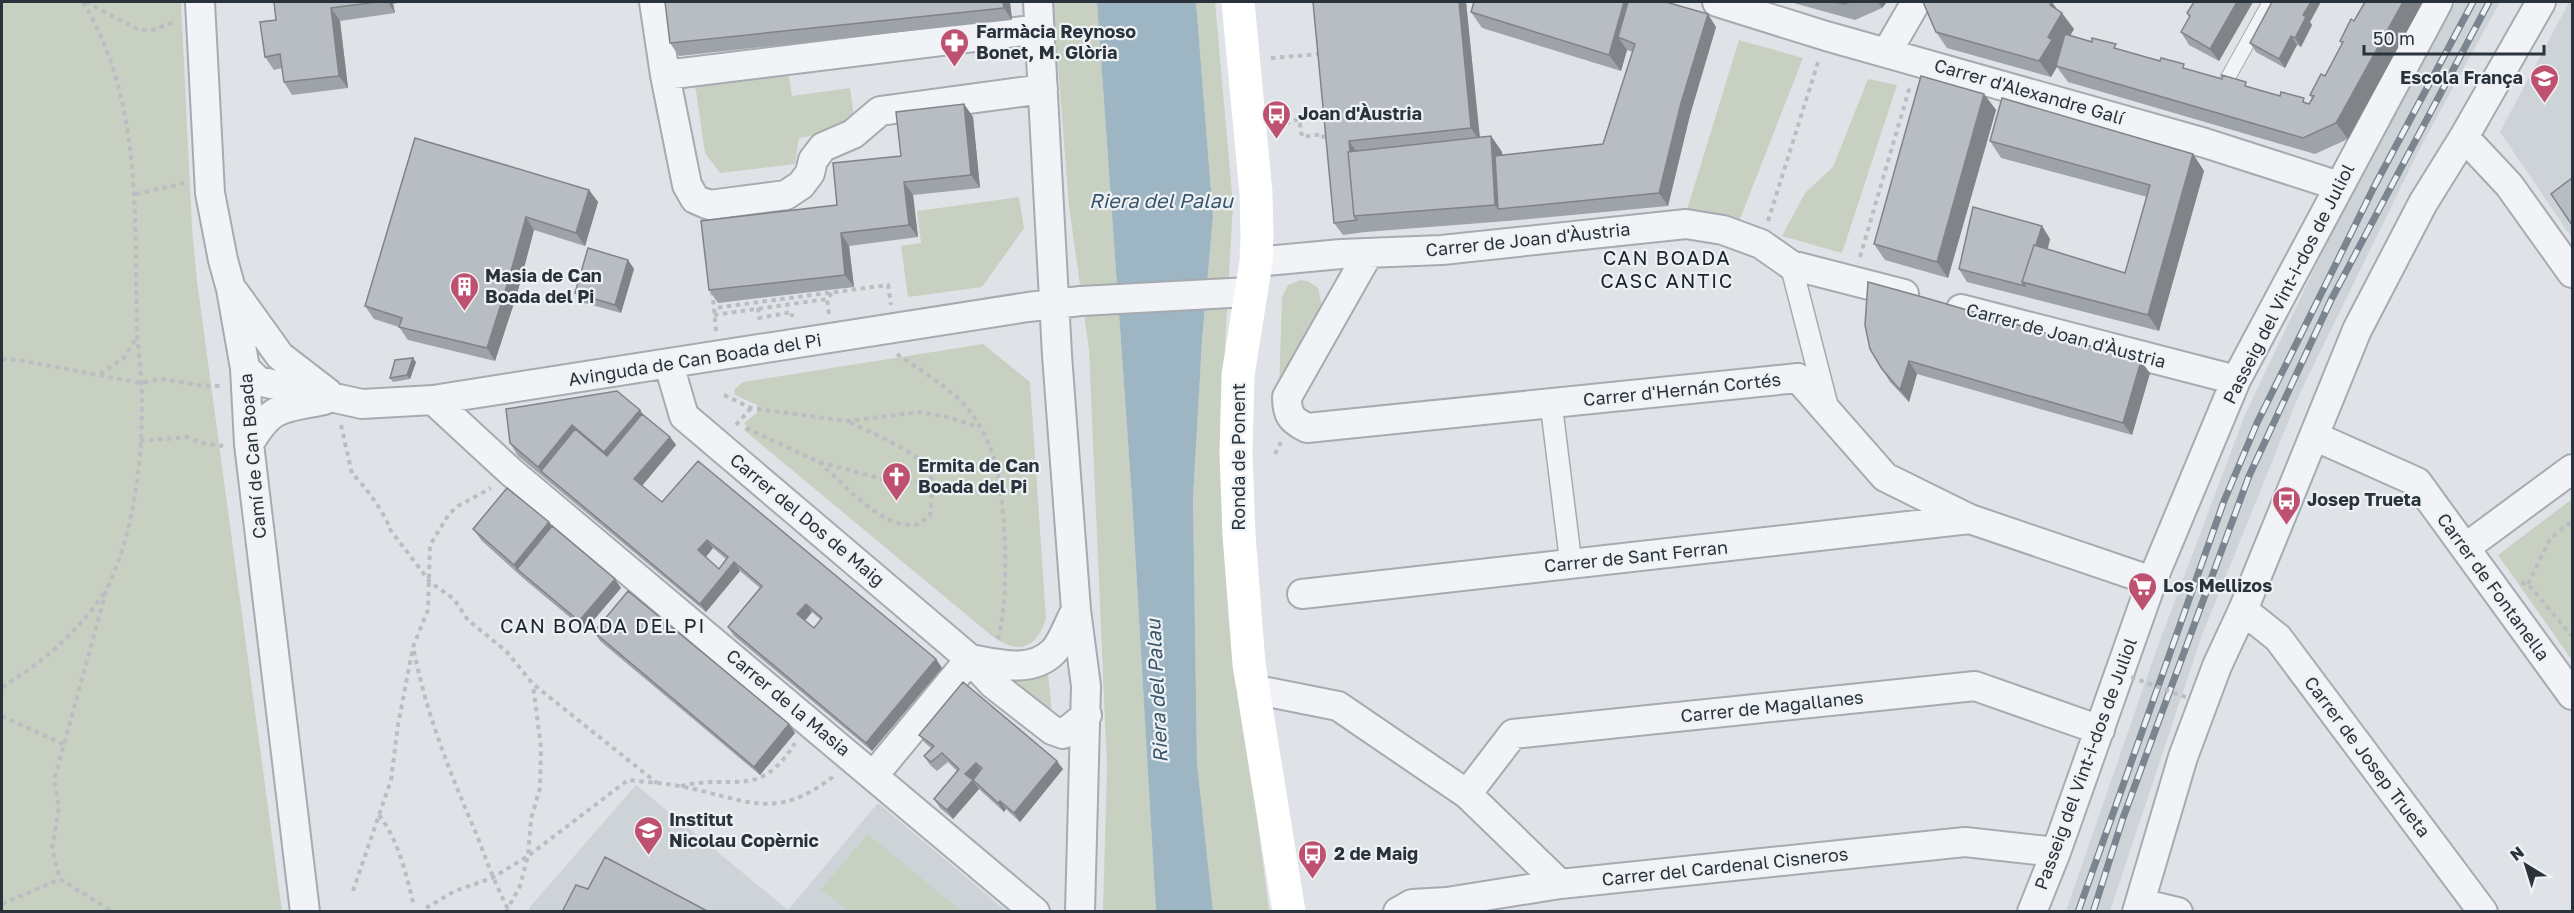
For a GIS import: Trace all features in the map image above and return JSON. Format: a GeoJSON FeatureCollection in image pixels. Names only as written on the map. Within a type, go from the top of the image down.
{"type":"FeatureCollection","features":[{"type":"Feature","properties":{"kind":"main road","name":"Ronda de Ponent"},"geometry":{"type":"LineString","coordinates":[[1238,2],[1256,193],[1252,277],[1238,375],[1236,453],[1240,557],[1252,689],[1289,912]]}},
{"type":"Feature","properties":{"kind":"street","name":"Camí de Can Boada"},"geometry":{"type":"LineString","coordinates":[[200,2],[210,193],[231,289],[237,377],[237,445],[305,912]]}},
{"type":"Feature","properties":{"kind":"street"},"geometry":{"type":"LineString","coordinates":[[654,2],[665,75],[687,185],[695,199],[709,205],[786,195],[801,185],[810,173],[813,160],[823,147],[853,134],[880,111],[1044,89]]}},
{"type":"Feature","properties":{"kind":"street","name":"Carrer d'Alexandre Galí"},"geometry":{"type":"LineString","coordinates":[[1717,2],[1826,36],[2208,135],[2339,186]]}},
{"type":"Feature","properties":{"kind":"street"},"geometry":{"type":"LineString","coordinates":[[1887,52],[1916,2]]}},
{"type":"Feature","properties":{"kind":"street","name":"Passeig del Vint-i-dos de Juliol"},"geometry":{"type":"LineString","coordinates":[[2032,912],[2056,852],[2152,581],[2236,380],[2438,2]]}},
{"type":"Feature","properties":{"kind":"street"},"geometry":{"type":"LineString","coordinates":[[2178,912],[2139,907],[2182,757],[2217,666],[2243,610],[2357,330],[2423,203],[2464,137],[2541,2]]}},
{"type":"Feature","properties":{"kind":"street"},"geometry":{"type":"LineString","coordinates":[[665,75],[1039,15],[1055,304],[1076,610],[1086,686],[1080,912]]}},
{"type":"Feature","properties":{"kind":"street"},"geometry":{"type":"LineString","coordinates":[[2464,137],[2509,185],[2572,273]]}},
{"type":"Feature","properties":{"kind":"street","name":"Carrer de Joan d'Àustria"},"geometry":{"type":"LineString","coordinates":[[1252,277],[1286,258],[1443,250],[1686,224],[1723,230],[1761,244],[1791,265],[2236,380]]}},
{"type":"Feature","properties":{"kind":"street"},"geometry":{"type":"LineString","coordinates":[[1287,431],[1287,397],[1368,254]]}},
{"type":"Feature","properties":{"kind":"street"},"geometry":{"type":"LineString","coordinates":[[1791,265],[1828,409]]}},
{"type":"Feature","properties":{"kind":"street"},"geometry":{"type":"LineString","coordinates":[[1055,304],[1209,295],[1252,277]]}},
{"type":"Feature","properties":{"kind":"street"},"geometry":{"type":"LineString","coordinates":[[231,289],[280,356],[337,408]]}},
{"type":"Feature","properties":{"kind":"street","name":"Avinguda de Can Boada del Pi"},"geometry":{"type":"LineString","coordinates":[[237,377],[258,381],[337,408],[362,404],[433,400],[1055,304]]}},
{"type":"Feature","properties":{"kind":"street"},"geometry":{"type":"LineString","coordinates":[[237,377],[256,356],[280,356]]}},
{"type":"Feature","properties":{"kind":"street","name":"Carrer del Dos de Maig"},"geometry":{"type":"LineString","coordinates":[[669,365],[684,416],[970,659],[993,684],[1052,730],[1063,734],[1087,715]]}},
{"type":"Feature","properties":{"kind":"street","name":"Carrer d'Hernán Cortés"},"geometry":{"type":"LineString","coordinates":[[1287,431],[1798,378],[1828,409],[1885,477],[1970,519],[2152,581]]}},
{"type":"Feature","properties":{"kind":"street","name":"Carrer de la Masia"},"geometry":{"type":"LineString","coordinates":[[433,400],[511,472],[1035,912]]}},
{"type":"Feature","properties":{"kind":"street"},"geometry":{"type":"LineString","coordinates":[[1551,403],[1571,564]]}},
{"type":"Feature","properties":{"kind":"street"},"geometry":{"type":"LineString","coordinates":[[237,445],[277,410],[337,408]]}},
{"type":"Feature","properties":{"kind":"street","name":"Carrer de Fontanella"},"geometry":{"type":"LineString","coordinates":[[2314,436],[2417,482],[2572,695]]}},
{"type":"Feature","properties":{"kind":"street"},"geometry":{"type":"LineString","coordinates":[[2465,548],[2572,470]]}},
{"type":"Feature","properties":{"kind":"street","name":"Carrer de Sant Ferran"},"geometry":{"type":"LineString","coordinates":[[1302,594],[1970,519]]}},
{"type":"Feature","properties":{"kind":"street"},"geometry":{"type":"LineString","coordinates":[[1039,663],[1055,650],[1076,610]]}},
{"type":"Feature","properties":{"kind":"street","name":"Carrer de Josep Trueta"},"geometry":{"type":"LineString","coordinates":[[2243,610],[2278,638],[2484,912]]}},
{"type":"Feature","properties":{"kind":"street"},"geometry":{"type":"LineString","coordinates":[[874,775],[970,659],[1022,666],[1039,663],[1057,666],[1086,686]]}},
{"type":"Feature","properties":{"kind":"street","name":"Carrer de Magallanes"},"geometry":{"type":"LineString","coordinates":[[1467,794],[1513,734],[1975,686],[2100,730]]}},
{"type":"Feature","properties":{"kind":"street"},"geometry":{"type":"LineString","coordinates":[[1252,689],[1338,706],[1467,794],[1560,884]]}},
{"type":"Feature","properties":{"kind":"street","name":"Carrer del Cardenal Cisneros"},"geometry":{"type":"LineString","coordinates":[[1398,912],[1412,904],[1447,902],[1560,884],[1965,842],[2056,852]]}},
{"type":"Feature","properties":{"kind":"lane"},"geometry":{"type":"LineString","coordinates":[[2220,92],[2270,2]]}},
{"type":"Feature","properties":{"kind":"path"},"geometry":{"type":"LineString","coordinates":[[84,2],[139,30],[152,30],[179,21]]}},
{"type":"Feature","properties":{"kind":"path"},"geometry":{"type":"LineString","coordinates":[[84,2],[105,48],[121,98],[132,147],[136,194],[137,331],[142,399],[140,441],[130,521],[118,567],[106,591],[54,781],[59,807],[52,849],[60,879],[113,912]]}},
{"type":"Feature","properties":{"kind":"path"},"geometry":{"type":"LineString","coordinates":[[1761,244],[1826,36]]}},
{"type":"Feature","properties":{"kind":"path"},"geometry":{"type":"LineString","coordinates":[[1322,43],[1324,65]]}},
{"type":"Feature","properties":{"kind":"path"},"geometry":{"type":"LineString","coordinates":[[1268,58],[1323,54]]}},
{"type":"Feature","properties":{"kind":"path"},"geometry":{"type":"LineString","coordinates":[[1853,281],[1917,60]]}},
{"type":"Feature","properties":{"kind":"path"},"geometry":{"type":"LineString","coordinates":[[1273,127],[1299,119],[1302,137],[1323,134],[1324,141],[1332,140],[1331,129]]}},
{"type":"Feature","properties":{"kind":"path"},"geometry":{"type":"LineString","coordinates":[[136,194],[194,180]]}},
{"type":"Feature","properties":{"kind":"path"},"geometry":{"type":"LineString","coordinates":[[711,285],[716,334]]}},
{"type":"Feature","properties":{"kind":"path"},"geometry":{"type":"LineString","coordinates":[[714,308],[888,285],[891,305]]}},
{"type":"Feature","properties":{"kind":"path"},"geometry":{"type":"LineString","coordinates":[[830,315],[828,299],[833,292]]}},
{"type":"Feature","properties":{"kind":"path"},"geometry":{"type":"LineString","coordinates":[[714,315],[828,299]]}},
{"type":"Feature","properties":{"kind":"path"},"geometry":{"type":"LineString","coordinates":[[758,308],[759,318],[792,312],[792,321]]}},
{"type":"Feature","properties":{"kind":"path"},"geometry":{"type":"LineString","coordinates":[[100,374],[124,358],[136,342],[137,331]]}},
{"type":"Feature","properties":{"kind":"path"},"geometry":{"type":"LineString","coordinates":[[895,353],[971,412],[991,449],[1001,497],[1005,572],[1003,621],[996,646]]}},
{"type":"Feature","properties":{"kind":"path"},"geometry":{"type":"LineString","coordinates":[[2,359],[100,374],[141,383],[160,379],[197,385],[237,377]]}},
{"type":"Feature","properties":{"kind":"path"},"geometry":{"type":"LineString","coordinates":[[724,395],[751,408],[847,421],[920,412],[951,418],[979,428]]}},
{"type":"Feature","properties":{"kind":"path"},"geometry":{"type":"LineString","coordinates":[[337,408],[352,474],[362,480],[374,504],[389,520],[389,528],[430,582],[454,599],[468,621],[506,651],[533,684],[657,783]]}},
{"type":"Feature","properties":{"kind":"path"},"geometry":{"type":"LineString","coordinates":[[734,427],[751,408]]}},
{"type":"Feature","properties":{"kind":"path"},"geometry":{"type":"LineString","coordinates":[[819,462],[879,514],[898,524],[916,525],[930,516],[932,483],[930,471],[924,463],[890,441],[847,421]]}},
{"type":"Feature","properties":{"kind":"path"},"geometry":{"type":"LineString","coordinates":[[746,428],[819,462],[882,479],[932,483]]}},
{"type":"Feature","properties":{"kind":"path"},"geometry":{"type":"LineString","coordinates":[[1275,454],[1287,431]]}},
{"type":"Feature","properties":{"kind":"path"},"geometry":{"type":"LineString","coordinates":[[140,441],[188,437],[201,443],[237,445]]}},
{"type":"Feature","properties":{"kind":"path"},"geometry":{"type":"LineString","coordinates":[[353,891],[391,780],[398,725],[413,647],[428,610],[430,545],[449,514],[458,506],[501,483]]}},
{"type":"Feature","properties":{"kind":"path"},"geometry":{"type":"LineString","coordinates":[[2528,584],[2550,539],[2572,521]]}},
{"type":"Feature","properties":{"kind":"path"},"geometry":{"type":"LineString","coordinates":[[2518,583],[2528,584],[2572,636]]}},
{"type":"Feature","properties":{"kind":"path"},"geometry":{"type":"LineString","coordinates":[[2,687],[75,630],[106,591]]}},
{"type":"Feature","properties":{"kind":"path"},"geometry":{"type":"LineString","coordinates":[[413,647],[423,696],[449,772],[507,910]]}},
{"type":"Feature","properties":{"kind":"path"},"geometry":{"type":"LineString","coordinates":[[2131,677],[2188,698]]}},
{"type":"Feature","properties":{"kind":"path"},"geometry":{"type":"LineString","coordinates":[[507,910],[520,886],[528,856],[531,819],[540,788],[541,748],[533,684]]}},
{"type":"Feature","properties":{"kind":"path"},"geometry":{"type":"LineString","coordinates":[[2,716],[65,745]]}},
{"type":"Feature","properties":{"kind":"path"},"geometry":{"type":"LineString","coordinates":[[680,786],[695,782],[748,782],[762,778],[788,754],[800,734]]}},
{"type":"Feature","properties":{"kind":"path"},"geometry":{"type":"LineString","coordinates":[[426,908],[455,891],[492,878],[528,856],[628,780],[680,786],[726,799],[768,806],[783,804],[819,789],[843,769]]}},
{"type":"Feature","properties":{"kind":"path"},"geometry":{"type":"LineString","coordinates":[[379,815],[393,838],[403,863],[414,906]]}},
{"type":"Feature","properties":{"kind":"path"},"geometry":{"type":"LineString","coordinates":[[2,904],[60,879]]}},
{"type":"Feature","properties":{"kind":"shaded area"},"geometry":{"type":"Polygon","coordinates":[[[2456,2],[2500,2],[2420,148],[2299,395],[2202,635],[2110,911],[2066,911],[2156,651],[2244,417],[2327,242],[2456,2]]]}},
{"type":"Feature","properties":{"kind":"shaded area","name":"Escola França"},"geometry":{"type":"Polygon","coordinates":[[[2569,2],[2572,2],[2572,238],[2500,132],[2569,2]]]}},
{"type":"Feature","properties":{"kind":"shaded area","name":"Institut Nicolau Copèrnic"},"geometry":{"type":"Polygon","coordinates":[[[636,785],[788,910],[878,803],[1006,911],[529,912],[529,908],[636,785]]]}},
{"type":"Feature","properties":{"kind":"green space"},"geometry":{"type":"Polygon","coordinates":[[[2,2],[181,2],[192,228],[197,281],[282,911],[2,911],[2,2]]]}},
{"type":"Feature","properties":{"kind":"green space"},"geometry":{"type":"Polygon","coordinates":[[[1053,2],[1097,2],[1132,498],[1156,911],[1103,911],[1107,767],[1089,350],[1069,206],[1053,2]]]}},
{"type":"Feature","properties":{"kind":"green space"},"geometry":{"type":"Polygon","coordinates":[[[1196,2],[1215,2],[1233,205],[1225,343],[1232,619],[1269,911],[1213,911],[1197,763],[1193,498],[1202,341],[1213,216],[1196,2]]]}},
{"type":"Feature","properties":{"kind":"green space"},"geometry":{"type":"Polygon","coordinates":[[[1739,40],[1803,58],[1738,224],[1686,213],[1739,40]]]}},
{"type":"Feature","properties":{"kind":"green space"},"geometry":{"type":"Polygon","coordinates":[[[788,71],[792,96],[850,88],[855,124],[847,129],[799,138],[795,164],[720,173],[705,153],[695,84],[788,71]]]}},
{"type":"Feature","properties":{"kind":"green space"},"geometry":{"type":"Polygon","coordinates":[[[1868,79],[1897,85],[1842,253],[1782,236],[1805,193],[1833,167],[1868,79]]]}},
{"type":"Feature","properties":{"kind":"green space"},"geometry":{"type":"Polygon","coordinates":[[[1019,197],[1024,228],[982,287],[908,297],[901,246],[921,243],[917,211],[1019,197]]]}},
{"type":"Feature","properties":{"kind":"green space"},"geometry":{"type":"Polygon","coordinates":[[[1301,280],[1308,281],[1318,288],[1322,305],[1279,391],[1282,297],[1288,285],[1301,280]]]}},
{"type":"Feature","properties":{"kind":"green space"},"geometry":{"type":"Polygon","coordinates":[[[983,344],[1030,382],[1046,619],[1037,637],[1031,643],[1018,647],[1010,646],[992,636],[744,430],[747,426],[744,423],[757,413],[757,405],[735,395],[734,390],[743,382],[983,344]]]}},
{"type":"Feature","properties":{"kind":"green space"},"geometry":{"type":"Polygon","coordinates":[[[2572,499],[2572,660],[2498,555],[2572,499]]]}},
{"type":"Feature","properties":{"kind":"green space"},"geometry":{"type":"Polygon","coordinates":[[[1048,672],[1052,714],[1001,673],[1048,672]]]}},
{"type":"Feature","properties":{"kind":"green space"},"geometry":{"type":"Polygon","coordinates":[[[868,834],[961,911],[848,911],[821,889],[868,834]]]}},
{"type":"Feature","properties":{"kind":"water","name":"Riera del Palau"},"geometry":{"type":"Polygon","coordinates":[[[1097,2],[1196,2],[1213,216],[1202,341],[1193,498],[1197,763],[1213,911],[1156,911],[1132,498],[1097,2]]]}},
{"type":"Feature","properties":{"kind":"building"},"geometry":{"type":"Polygon","coordinates":[[[274,2],[377,2],[331,8],[339,76],[284,82],[280,54],[265,57],[260,22],[276,20],[274,2]]]}},
{"type":"Feature","properties":{"kind":"building"},"geometry":{"type":"Polygon","coordinates":[[[665,2],[1003,2],[1004,8],[670,43],[665,2]]]}},
{"type":"Feature","properties":{"kind":"building"},"geometry":{"type":"Polygon","coordinates":[[[1313,2],[1459,2],[1471,128],[1349,141],[1354,216],[1357,220],[1334,223],[1313,2]]]}},
{"type":"Feature","properties":{"kind":"building"},"geometry":{"type":"Polygon","coordinates":[[[1474,2],[1624,2],[1609,55],[1471,12],[1474,2]]]}},
{"type":"Feature","properties":{"kind":"building"},"geometry":{"type":"Polygon","coordinates":[[[1628,2],[1666,2],[1708,14],[1681,103],[1659,193],[1498,209],[1495,156],[1603,144],[1635,44],[1618,37],[1628,2]]]}},
{"type":"Feature","properties":{"kind":"building"},"geometry":{"type":"Polygon","coordinates":[[[1923,2],[2052,2],[2050,5],[2062,13],[2048,37],[2052,40],[2039,61],[1936,32],[1923,2]]]}},
{"type":"Feature","properties":{"kind":"building"},"geometry":{"type":"Polygon","coordinates":[[[2194,2],[2237,2],[2210,49],[2181,32],[2190,16],[2187,13],[2194,2]]]}},
{"type":"Feature","properties":{"kind":"building"},"geometry":{"type":"Polygon","coordinates":[[[2272,2],[2311,2],[2303,15],[2306,17],[2295,38],[2291,36],[2279,59],[2250,43],[2272,2]]]}},
{"type":"Feature","properties":{"kind":"building"},"geometry":{"type":"Polygon","coordinates":[[[2365,2],[2403,2],[2336,123],[2303,138],[2056,66],[2065,34],[2092,42],[2092,38],[2116,44],[2114,48],[2160,61],[2161,58],[2184,64],[2183,68],[2222,79],[2222,75],[2246,82],[2245,86],[2280,96],[2281,92],[2304,98],[2303,102],[2309,104],[2314,96],[2310,95],[2321,74],[2325,76],[2343,42],[2340,41],[2351,19],[2354,21],[2365,2]]]}},
{"type":"Feature","properties":{"kind":"building"},"geometry":{"type":"Polygon","coordinates":[[[1921,76],[1984,94],[1937,262],[1874,244],[1921,76]]]}},
{"type":"Feature","properties":{"kind":"building"},"geometry":{"type":"Polygon","coordinates":[[[2002,98],[2193,154],[2148,315],[2022,282],[2034,245],[2125,273],[2150,185],[1990,141],[2002,98]]]}},
{"type":"Feature","properties":{"kind":"building"},"geometry":{"type":"Polygon","coordinates":[[[964,104],[971,175],[904,182],[909,225],[841,233],[845,275],[709,290],[701,221],[837,205],[833,163],[901,156],[896,112],[964,104]]]}},
{"type":"Feature","properties":{"kind":"building"},"geometry":{"type":"Polygon","coordinates":[[[1491,136],[1495,205],[1354,216],[1348,152],[1491,136]]]}},
{"type":"Feature","properties":{"kind":"building"},"geometry":{"type":"Polygon","coordinates":[[[415,138],[589,190],[576,233],[526,217],[487,348],[399,327],[402,318],[365,306],[415,138]]]}},
{"type":"Feature","properties":{"kind":"building"},"geometry":{"type":"Polygon","coordinates":[[[2572,178],[2572,225],[2551,194],[2572,178]]]}},
{"type":"Feature","properties":{"kind":"building"},"geometry":{"type":"Polygon","coordinates":[[[1973,207],[2042,226],[2022,282],[2025,286],[1959,269],[1973,207]]]}},
{"type":"Feature","properties":{"kind":"building"},"geometry":{"type":"Polygon","coordinates":[[[588,248],[628,260],[615,305],[575,293],[588,248]]]}},
{"type":"Feature","properties":{"kind":"building"},"geometry":{"type":"Polygon","coordinates":[[[1868,282],[2141,361],[2123,423],[1909,361],[1900,390],[1882,369],[1870,349],[1865,325],[1868,282]]]}},
{"type":"Feature","properties":{"kind":"building"},"geometry":{"type":"Polygon","coordinates":[[[413,358],[407,375],[390,378],[395,360],[413,358]]]}},
{"type":"Feature","properties":{"kind":"building"},"geometry":{"type":"Polygon","coordinates":[[[617,391],[640,410],[604,452],[572,425],[538,467],[510,443],[506,409],[617,391]]]}},
{"type":"Feature","properties":{"kind":"building"},"geometry":{"type":"Polygon","coordinates":[[[642,414],[670,437],[634,479],[662,502],[698,461],[936,659],[866,743],[728,627],[762,586],[734,562],[700,604],[541,471],[575,429],[607,456],[642,414]],[[707,540],[698,550],[719,569],[728,557],[707,540]],[[806,604],[797,614],[814,628],[822,618],[806,604]]]}},
{"type":"Feature","properties":{"kind":"building"},"geometry":{"type":"Polygon","coordinates":[[[507,488],[549,522],[514,565],[473,529],[507,488]]]}},
{"type":"Feature","properties":{"kind":"building"},"geometry":{"type":"Polygon","coordinates":[[[552,526],[615,579],[579,621],[517,569],[552,526]]]}},
{"type":"Feature","properties":{"kind":"building"},"geometry":{"type":"Polygon","coordinates":[[[628,591],[789,724],[754,767],[594,632],[628,591]]]}},
{"type":"Feature","properties":{"kind":"building"},"geometry":{"type":"Polygon","coordinates":[[[963,682],[1057,761],[1014,813],[1000,801],[998,803],[973,780],[947,810],[934,799],[959,769],[942,753],[931,762],[924,756],[934,746],[919,735],[963,682]],[[976,763],[965,774],[973,780],[982,768],[976,763]]]}},
{"type":"Feature","properties":{"kind":"building"},"geometry":{"type":"Polygon","coordinates":[[[605,857],[709,912],[562,912],[576,885],[588,889],[605,857]]]}},
{"type":"Feature","properties":{"kind":"railway"},"geometry":{"type":"LineString","coordinates":[[2078,912],[2224,501],[2257,423],[2374,187],[2473,2]]}},
{"type":"Feature","properties":{"kind":"railway"},"geometry":{"type":"LineString","coordinates":[[2093,912],[2123,818],[2249,476],[2331,300],[2489,2]]}},
{"type":"Feature","properties":{"kind":"place","name":"Farmàcia Reynoso Bonet, M. Glòria"},"geometry":{"type":"Point","coordinates":[955,68]}},
{"type":"Feature","properties":{"kind":"place","name":"Escola França"},"geometry":{"type":"Point","coordinates":[2544,104]}},
{"type":"Feature","properties":{"kind":"place","name":"Joan d'Àustria"},"geometry":{"type":"Point","coordinates":[1277,140]}},
{"type":"Feature","properties":{"kind":"place","name":"Masia de Can Boada del Pi"},"geometry":{"type":"Point","coordinates":[464,312]}},
{"type":"Feature","properties":{"kind":"place","name":"Ermita de Can Boada del Pi"},"geometry":{"type":"Point","coordinates":[897,502]}},
{"type":"Feature","properties":{"kind":"place","name":"Josep Trueta"},"geometry":{"type":"Point","coordinates":[2286,526]}},
{"type":"Feature","properties":{"kind":"place","name":"Los Mellizos"},"geometry":{"type":"Point","coordinates":[2142,612]}},
{"type":"Feature","properties":{"kind":"place","name":"Institut Nicolau Copèrnic"},"geometry":{"type":"Point","coordinates":[648,856]}},
{"type":"Feature","properties":{"kind":"place","name":"2 de Maig"},"geometry":{"type":"Point","coordinates":[1313,880]}},
{"type":"Feature","properties":{"kind":"district","name":"CAN BOADA CASC ANTIC"},"geometry":{"type":"Point","coordinates":[1667,270]}},
{"type":"Feature","properties":{"kind":"district","name":"CAN BOADA DEL PI"},"geometry":{"type":"Point","coordinates":[603,626]}}]}
